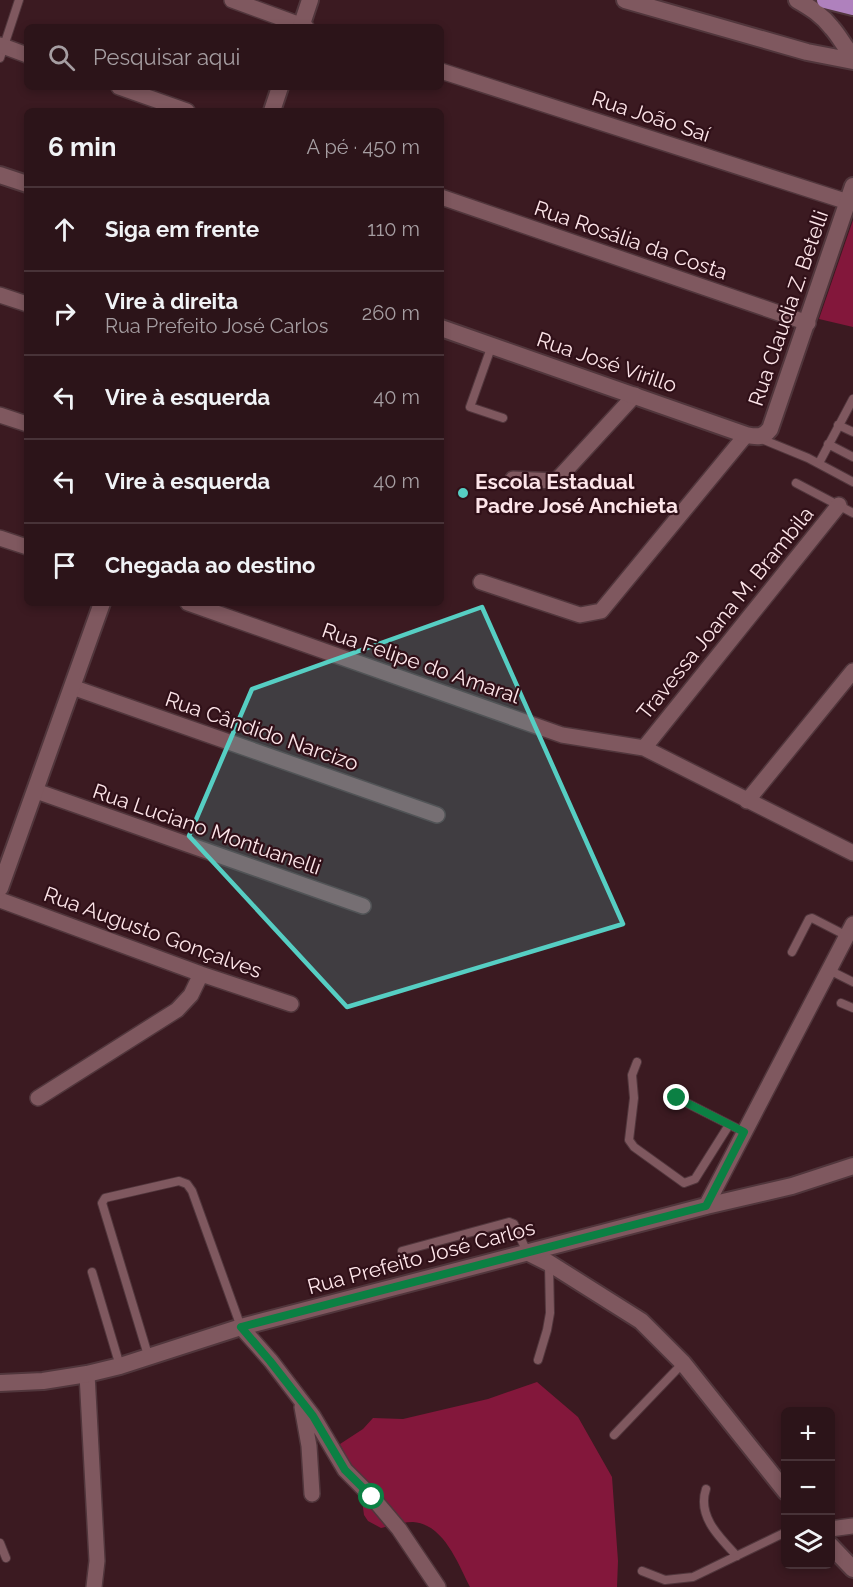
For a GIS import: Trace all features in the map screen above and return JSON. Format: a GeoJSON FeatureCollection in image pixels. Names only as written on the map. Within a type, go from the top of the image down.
{"type":"FeatureCollection","features":[{"type":"Feature","properties":{"kind":"main road"},"geometry":{"type":"LineString","coordinates":[[825,0],[853,7]]}},
{"type":"Feature","properties":{"kind":"street"},"geometry":{"type":"LineString","coordinates":[[232,0],[298,24]]}},
{"type":"Feature","properties":{"kind":"street"},"geometry":{"type":"LineString","coordinates":[[304,24],[310,0]]}},
{"type":"Feature","properties":{"kind":"street"},"geometry":{"type":"LineString","coordinates":[[625,0],[807,52],[853,61]]}},
{"type":"Feature","properties":{"kind":"street"},"geometry":{"type":"LineString","coordinates":[[797,0],[817,11],[853,56]]}},
{"type":"Feature","properties":{"kind":"street"},"geometry":{"type":"LineString","coordinates":[[2,50],[24,54]]}},
{"type":"Feature","properties":{"kind":"street","name":"Rua João Saí"},"geometry":{"type":"LineString","coordinates":[[444,72],[850,194]]}},
{"type":"Feature","properties":{"kind":"street"},"geometry":{"type":"LineString","coordinates":[[128,90],[178,108]]}},
{"type":"Feature","properties":{"kind":"street"},"geometry":{"type":"LineString","coordinates":[[273,108],[279,90]]}},
{"type":"Feature","properties":{"kind":"street"},"geometry":{"type":"LineString","coordinates":[[0,175],[24,183]]}},
{"type":"Feature","properties":{"kind":"street","name":"Rua Claudia Z. Betelli"},"geometry":{"type":"LineString","coordinates":[[752,436],[765,435],[770,429],[808,324],[824,267],[850,194]]}},
{"type":"Feature","properties":{"kind":"street","name":"Rua Rosália da Costa"},"geometry":{"type":"LineString","coordinates":[[444,198],[808,324]]}},
{"type":"Feature","properties":{"kind":"street"},"geometry":{"type":"LineString","coordinates":[[0,295],[24,303]]}},
{"type":"Feature","properties":{"kind":"street","name":"Rua José Virillo"},"geometry":{"type":"LineString","coordinates":[[444,329],[752,436]]}},
{"type":"Feature","properties":{"kind":"street"},"geometry":{"type":"LineString","coordinates":[[513,479],[556,481],[635,395]]}},
{"type":"Feature","properties":{"kind":"street"},"geometry":{"type":"LineString","coordinates":[[0,415],[24,423]]}},
{"type":"Feature","properties":{"kind":"street"},"geometry":{"type":"LineString","coordinates":[[481,582],[580,615],[601,611],[752,436]]}},
{"type":"Feature","properties":{"kind":"street","name":"Travessa Joana M. Brambila"},"geometry":{"type":"LineString","coordinates":[[644,748],[839,505]]}},
{"type":"Feature","properties":{"kind":"street"},"geometry":{"type":"LineString","coordinates":[[1,541],[24,546]]}},
{"type":"Feature","properties":{"kind":"street"},"geometry":{"type":"LineString","coordinates":[[0,888],[101,606]]}},
{"type":"Feature","properties":{"kind":"street","name":"Rua Felipe do Amaral"},"geometry":{"type":"LineString","coordinates":[[196,606],[562,735],[644,748],[853,853]]}},
{"type":"Feature","properties":{"kind":"street"},"geometry":{"type":"LineString","coordinates":[[747,801],[853,671]]}},
{"type":"Feature","properties":{"kind":"street","name":"Rua Cândido Narcizo"},"geometry":{"type":"LineString","coordinates":[[72,687],[437,815]]}},
{"type":"Feature","properties":{"kind":"street","name":"Rua Luciano Montuanelli"},"geometry":{"type":"LineString","coordinates":[[36,791],[363,906]]}},
{"type":"Feature","properties":{"kind":"street","name":"Rua Augusto Gonçalves"},"geometry":{"type":"LineString","coordinates":[[0,900],[201,974],[291,1004]]}},
{"type":"Feature","properties":{"kind":"street"},"geometry":{"type":"LineString","coordinates":[[706,1206],[829,970],[851,933]]}},
{"type":"Feature","properties":{"kind":"street"},"geometry":{"type":"LineString","coordinates":[[38,1098],[177,1010],[190,995],[201,974]]}},
{"type":"Feature","properties":{"kind":"street","name":"Rua Prefeito José Carlos"},"geometry":{"type":"LineString","coordinates":[[0,1383],[43,1381],[120,1366],[148,1355],[241,1327],[706,1206],[792,1186],[853,1166]]}},
{"type":"Feature","properties":{"kind":"street"},"geometry":{"type":"LineString","coordinates":[[527,1252],[549,1263],[641,1322],[683,1363],[781,1486]]}},
{"type":"Feature","properties":{"kind":"street"},"geometry":{"type":"LineString","coordinates":[[241,1327],[300,1398],[329,1440],[345,1470],[399,1529],[438,1587]]}},
{"type":"Feature","properties":{"kind":"street"},"geometry":{"type":"LineString","coordinates":[[87,1374],[97,1562],[94,1587]]}},
{"type":"Feature","properties":{"kind":"street"},"geometry":{"type":"LineString","coordinates":[[300,1398],[306,1421],[312,1494]]}},
{"type":"Feature","properties":{"kind":"street"},"geometry":{"type":"LineString","coordinates":[[835,1528],[853,1526]]}},
{"type":"Feature","properties":{"kind":"street"},"geometry":{"type":"LineString","coordinates":[[835,1549],[853,1569]]}},
{"type":"Feature","properties":{"kind":"lane"},"geometry":{"type":"LineString","coordinates":[[2,50],[19,0]]}},
{"type":"Feature","properties":{"kind":"lane"},"geometry":{"type":"LineString","coordinates":[[492,345],[470,407],[503,418]]}},
{"type":"Feature","properties":{"kind":"lane"},"geometry":{"type":"LineString","coordinates":[[819,463],[838,425],[851,407],[853,399]]}},
{"type":"Feature","properties":{"kind":"lane"},"geometry":{"type":"LineString","coordinates":[[838,425],[853,432]]}},
{"type":"Feature","properties":{"kind":"lane"},"geometry":{"type":"LineString","coordinates":[[752,436],[819,463],[853,482]]}},
{"type":"Feature","properties":{"kind":"lane"},"geometry":{"type":"LineString","coordinates":[[828,444],[853,457]]}},
{"type":"Feature","properties":{"kind":"lane"},"geometry":{"type":"LineString","coordinates":[[796,483],[853,513]]}},
{"type":"Feature","properties":{"kind":"lane"},"geometry":{"type":"LineString","coordinates":[[792,952],[809,919],[812,918],[851,933]]}},
{"type":"Feature","properties":{"kind":"lane"},"geometry":{"type":"LineString","coordinates":[[829,970],[853,982]]}},
{"type":"Feature","properties":{"kind":"lane"},"geometry":{"type":"LineString","coordinates":[[841,1003],[853,1008]]}},
{"type":"Feature","properties":{"kind":"lane"},"geometry":{"type":"LineString","coordinates":[[637,1062],[632,1075],[634,1098],[629,1140],[634,1147],[684,1183],[695,1179],[729,1125]]}},
{"type":"Feature","properties":{"kind":"lane"},"geometry":{"type":"LineString","coordinates":[[677,1098],[744,1132]]}},
{"type":"Feature","properties":{"kind":"lane"},"geometry":{"type":"LineString","coordinates":[[148,1355],[102,1203],[105,1198],[179,1181],[187,1184],[192,1191],[241,1327]]}},
{"type":"Feature","properties":{"kind":"lane"},"geometry":{"type":"LineString","coordinates":[[402,1251],[509,1222],[514,1224],[527,1252]]}},
{"type":"Feature","properties":{"kind":"lane"},"geometry":{"type":"LineString","coordinates":[[538,1360],[550,1313],[549,1263]]}},
{"type":"Feature","properties":{"kind":"lane"},"geometry":{"type":"LineString","coordinates":[[92,1272],[120,1366]]}},
{"type":"Feature","properties":{"kind":"lane"},"geometry":{"type":"LineString","coordinates":[[614,1435],[683,1363]]}},
{"type":"Feature","properties":{"kind":"lane"},"geometry":{"type":"LineString","coordinates":[[706,1489],[702,1501],[709,1521],[737,1556]]}},
{"type":"Feature","properties":{"kind":"lane"},"geometry":{"type":"LineString","coordinates":[[642,1571],[665,1580],[693,1577],[781,1534]]}},
{"type":"Feature","properties":{"kind":"lane"},"geometry":{"type":"LineString","coordinates":[[0,1543],[6,1558]]}},
{"type":"Feature","properties":{"kind":"highlighted area"},"geometry":{"type":"Polygon","coordinates":[[[482,607],[623,924],[347,1007],[189,836],[252,689],[482,607]]]}},
{"type":"Feature","properties":{"kind":"shaded area"},"geometry":{"type":"Polygon","coordinates":[[[853,220],[853,327],[819,319],[853,220]]]}},
{"type":"Feature","properties":{"kind":"shaded area"},"geometry":{"type":"Polygon","coordinates":[[[537,1382],[578,1417],[612,1477],[618,1561],[617,1587],[470,1587],[449,1547],[433,1530],[424,1524],[413,1522],[381,1528],[368,1521],[364,1515],[360,1486],[340,1444],[363,1429],[373,1418],[403,1419],[488,1399],[537,1382]]]}},
{"type":"Feature","properties":{"kind":"place","name":"Escola Estadual Padre José Anchieta"},"geometry":{"type":"Point","coordinates":[463,493]}},
{"type":"Feature","properties":{"kind":"route"},"geometry":{"type":"LineString","coordinates":[[372,1497],[345,1470],[313,1416],[241,1327],[706,1206],[744,1132],[677,1098]]}}]}
